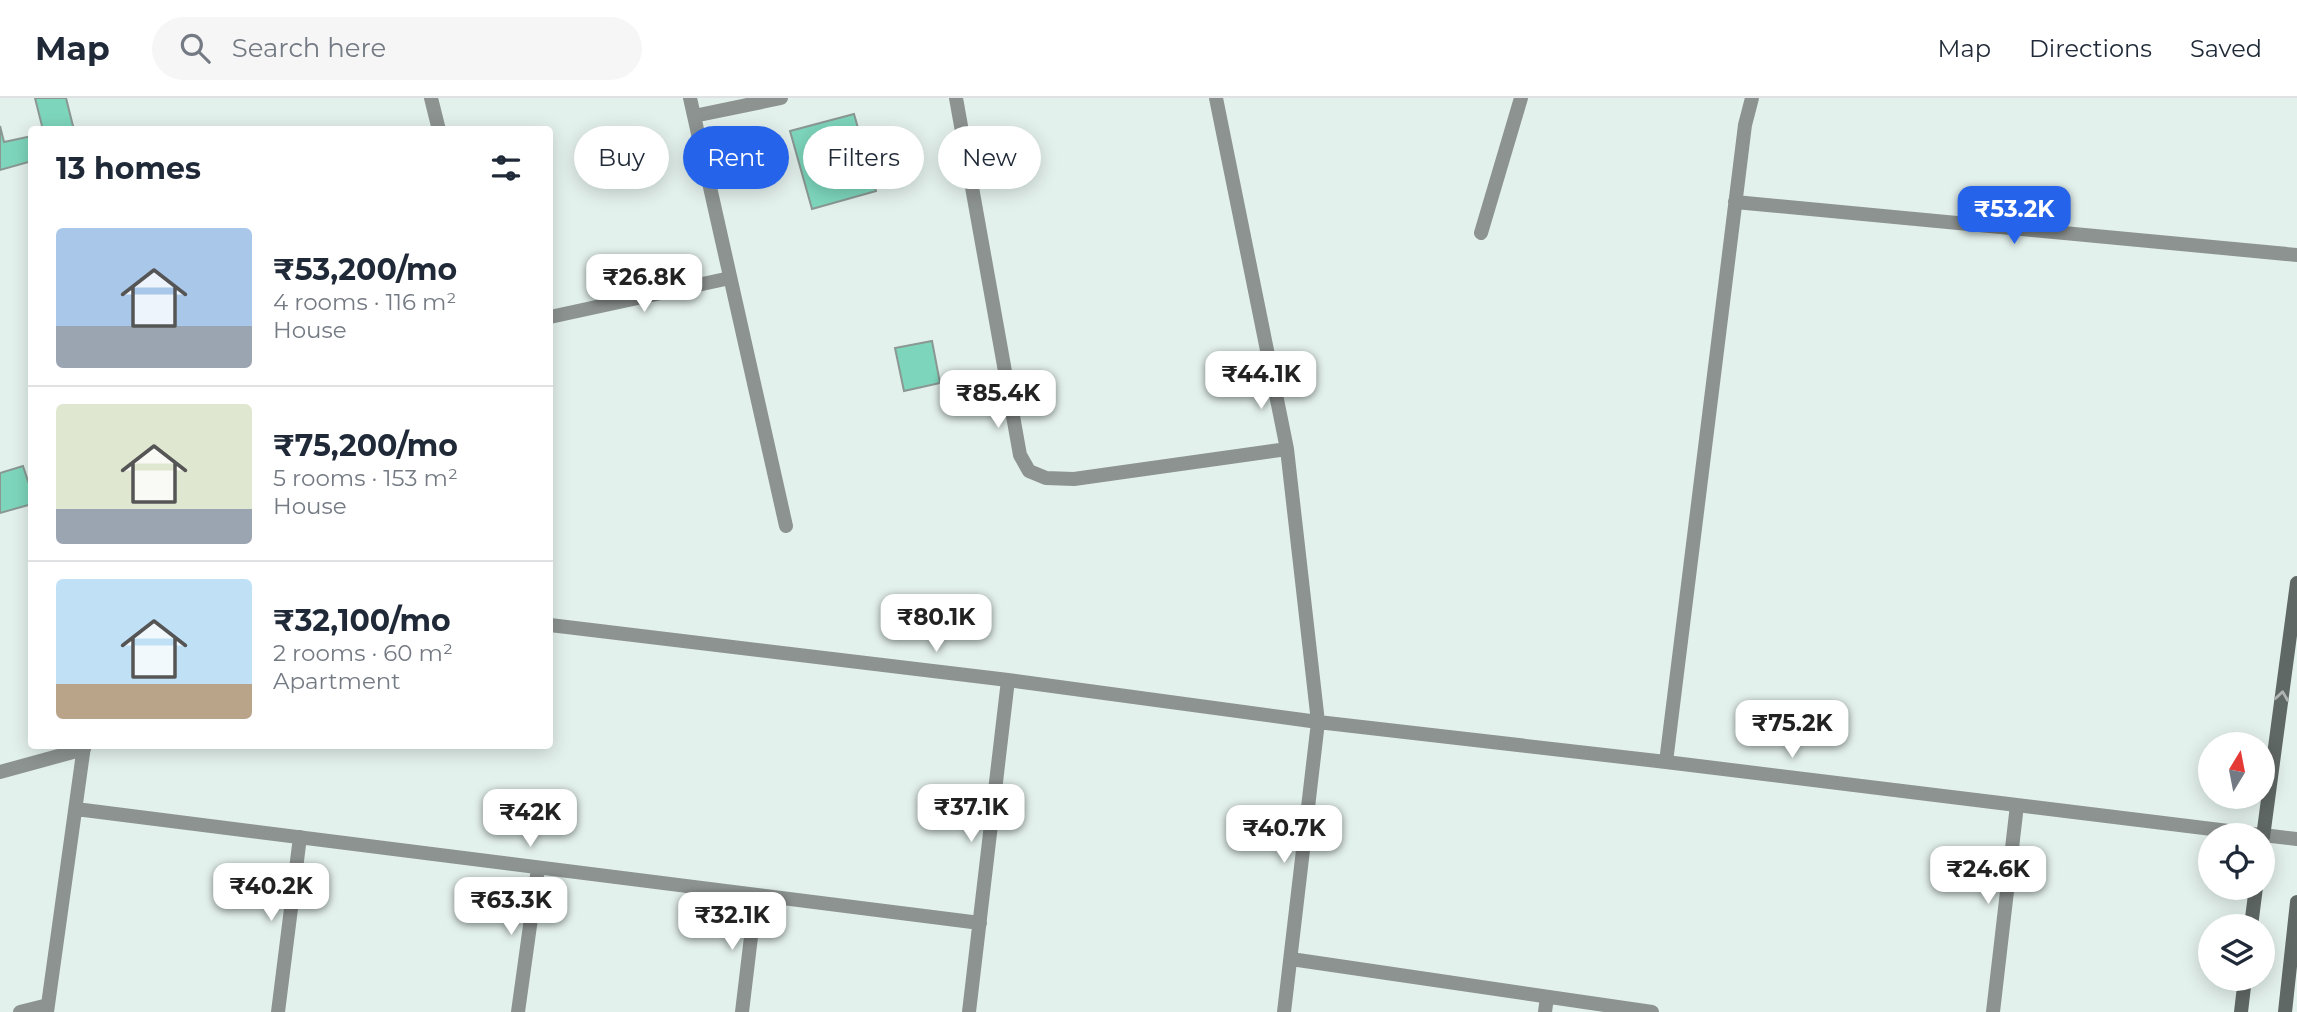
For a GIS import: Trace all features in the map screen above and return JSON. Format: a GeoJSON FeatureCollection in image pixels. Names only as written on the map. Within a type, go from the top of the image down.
{"type":"FeatureCollection","features":[{"type":"Feature","properties":{"kind":"street"},"geometry":{"type":"LineString","coordinates":[[430,98],[438,126]]}},
{"type":"Feature","properties":{"kind":"street"},"geometry":{"type":"LineString","coordinates":[[690,98],[786,526]]}},
{"type":"Feature","properties":{"kind":"street"},"geometry":{"type":"LineString","coordinates":[[694,116],[781,98]]}},
{"type":"Feature","properties":{"kind":"street"},"geometry":{"type":"LineString","coordinates":[[956,98],[1020,455],[1030,471],[1046,478],[1074,479],[1287,449]]}},
{"type":"Feature","properties":{"kind":"street"},"geometry":{"type":"LineString","coordinates":[[1216,98],[1287,449],[1318,722],[1284,1012]]}},
{"type":"Feature","properties":{"kind":"street"},"geometry":{"type":"LineString","coordinates":[[1481,233],[1521,98]]}},
{"type":"Feature","properties":{"kind":"street"},"geometry":{"type":"LineString","coordinates":[[1666,762],[1735,202],[1745,125],[1752,98]]}},
{"type":"Feature","properties":{"kind":"street"},"geometry":{"type":"LineString","coordinates":[[1735,202],[2297,255]]}},
{"type":"Feature","properties":{"kind":"street"},"geometry":{"type":"LineString","coordinates":[[553,316],[730,278]]}},
{"type":"Feature","properties":{"kind":"street"},"geometry":{"type":"LineString","coordinates":[[2264,823],[2297,583]]}},
{"type":"Feature","properties":{"kind":"street"},"geometry":{"type":"LineString","coordinates":[[553,625],[1318,722],[2198,827]]}},
{"type":"Feature","properties":{"kind":"street"},"geometry":{"type":"LineString","coordinates":[[969,1012],[1008,681]]}},
{"type":"Feature","properties":{"kind":"street"},"geometry":{"type":"LineString","coordinates":[[0,772],[80,749]]}},
{"type":"Feature","properties":{"kind":"street"},"geometry":{"type":"LineString","coordinates":[[20,1012],[47,1009],[84,749]]}},
{"type":"Feature","properties":{"kind":"street"},"geometry":{"type":"LineString","coordinates":[[1993,1012],[2017,805]]}},
{"type":"Feature","properties":{"kind":"street"},"geometry":{"type":"LineString","coordinates":[[76,809],[979,923]]}},
{"type":"Feature","properties":{"kind":"street"},"geometry":{"type":"LineString","coordinates":[[2275,836],[2297,839]]}},
{"type":"Feature","properties":{"kind":"street"},"geometry":{"type":"LineString","coordinates":[[278,1012],[300,838]]}},
{"type":"Feature","properties":{"kind":"street"},"geometry":{"type":"LineString","coordinates":[[518,1012],[538,868]]}},
{"type":"Feature","properties":{"kind":"street"},"geometry":{"type":"LineString","coordinates":[[742,1012],[756,895]]}},
{"type":"Feature","properties":{"kind":"street"},"geometry":{"type":"LineString","coordinates":[[2284,1012],[2297,902]]}},
{"type":"Feature","properties":{"kind":"street"},"geometry":{"type":"LineString","coordinates":[[1290,959],[1546,1005],[1652,1012]]}},
{"type":"Feature","properties":{"kind":"street"},"geometry":{"type":"LineString","coordinates":[[2241,1012],[2243,991]]}},
{"type":"Feature","properties":{"kind":"building"},"geometry":{"type":"Polygon","coordinates":[[[35,98],[66,98],[73,126],[42,126],[35,98]]]}},
{"type":"Feature","properties":{"kind":"building"},"geometry":{"type":"Polygon","coordinates":[[[854,114],[857,126],[809,126],[854,114]]]}},
{"type":"Feature","properties":{"kind":"building"},"geometry":{"type":"Polygon","coordinates":[[[0,126],[4,142],[28,137],[28,162],[0,170],[0,126]]]}},
{"type":"Feature","properties":{"kind":"building"},"geometry":{"type":"Polygon","coordinates":[[[803,128],[803,177],[790,131],[803,128]]]}},
{"type":"Feature","properties":{"kind":"building"},"geometry":{"type":"Polygon","coordinates":[[[806,189],[875,189],[876,191],[812,209],[806,189]]]}},
{"type":"Feature","properties":{"kind":"building"},"geometry":{"type":"Polygon","coordinates":[[[932,341],[940,383],[904,391],[895,348],[932,341]]]}},
{"type":"Feature","properties":{"kind":"building"},"geometry":{"type":"Polygon","coordinates":[[[23,466],[28,481],[28,505],[0,513],[0,473],[23,466]]]}}]}
